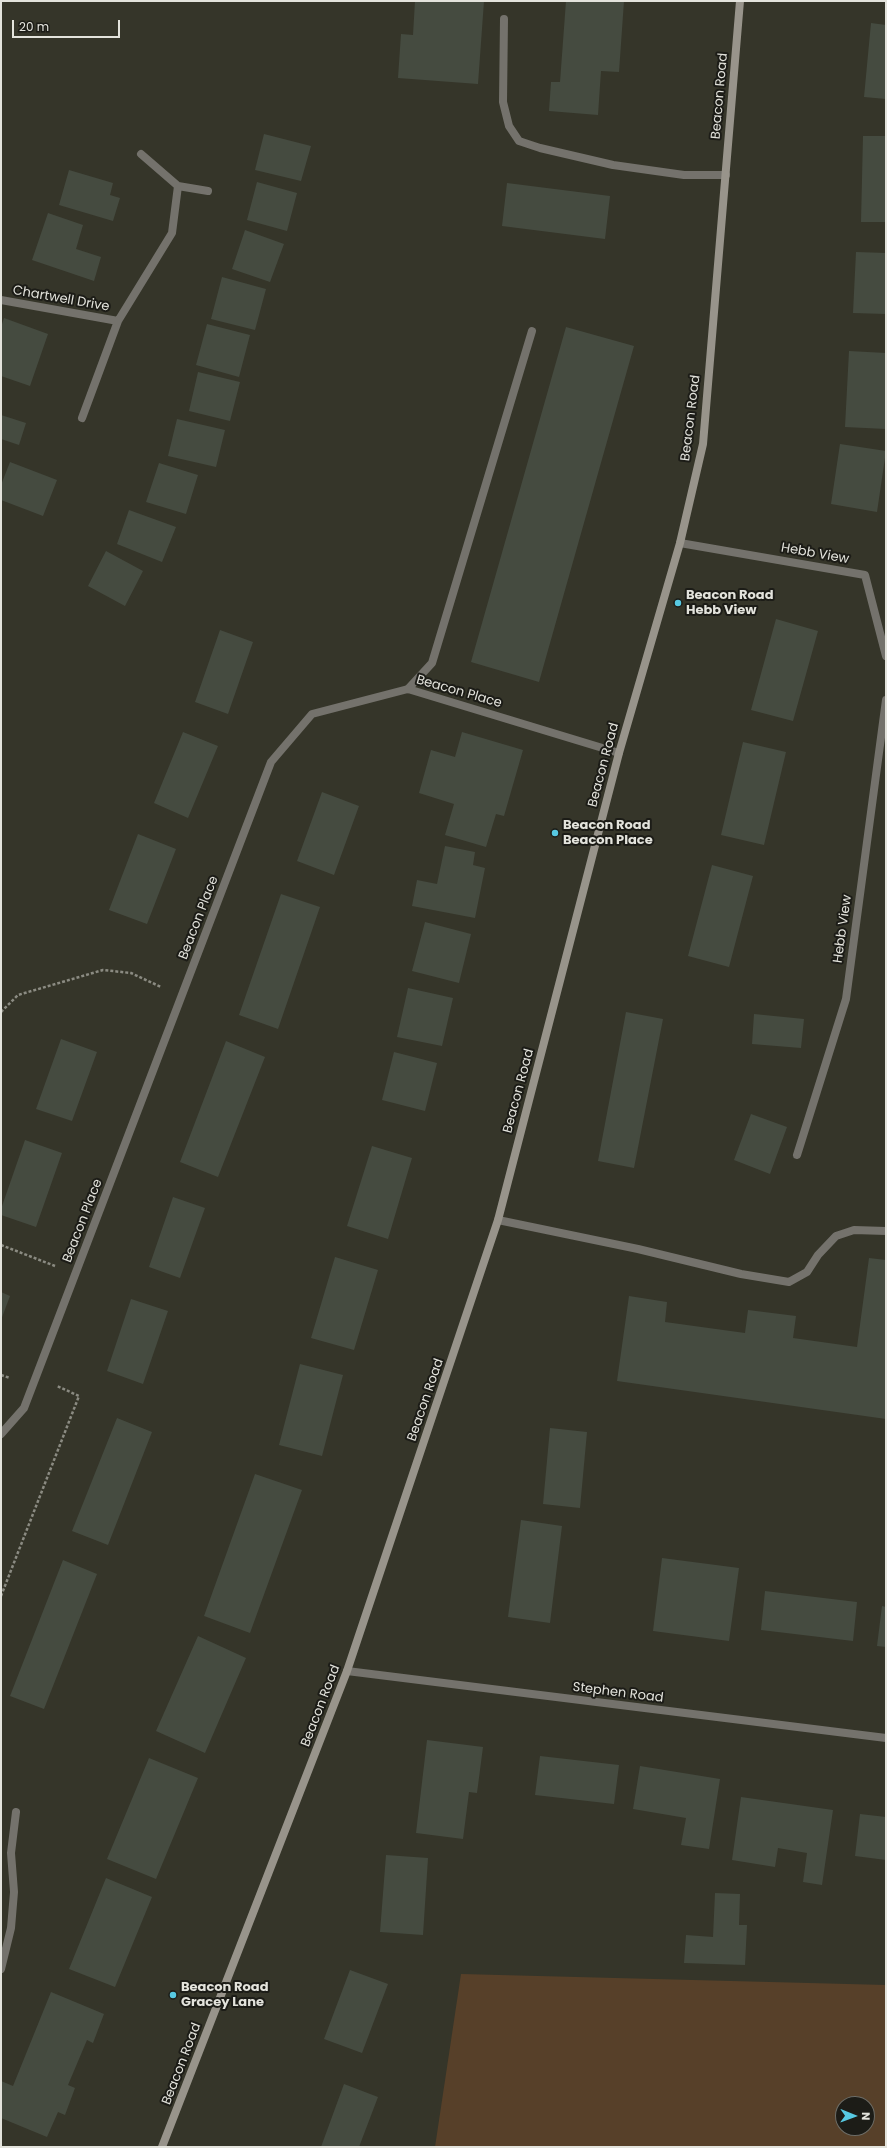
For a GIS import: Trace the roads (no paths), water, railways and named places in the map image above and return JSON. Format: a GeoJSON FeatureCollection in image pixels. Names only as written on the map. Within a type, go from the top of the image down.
{"type":"FeatureCollection","features":[{"type":"Feature","properties":{"kind":"main road","name":"Beacon Road"},"geometry":{"type":"LineString","coordinates":[[162,2147],[347,1671],[498,1220],[619,753],[680,544],[703,444],[740,1]]}},
{"type":"Feature","properties":{"kind":"street"},"geometry":{"type":"LineString","coordinates":[[504,19],[504,102],[509,126],[519,141],[540,148],[613,166],[684,175],[726,175]]}},
{"type":"Feature","properties":{"kind":"street"},"geometry":{"type":"LineString","coordinates":[[140,154],[178,186],[208,190]]}},
{"type":"Feature","properties":{"kind":"street","name":"Chartwell Drive"},"geometry":{"type":"LineString","coordinates":[[82,418],[118,321],[172,233],[178,186]]}},
{"type":"Feature","properties":{"kind":"street","name":"Chartwell Drive"},"geometry":{"type":"LineString","coordinates":[[1,300],[118,321]]}},
{"type":"Feature","properties":{"kind":"street"},"geometry":{"type":"LineString","coordinates":[[408,689],[432,663],[532,331]]}},
{"type":"Feature","properties":{"kind":"street","name":"Hebb View"},"geometry":{"type":"LineString","coordinates":[[680,544],[864,575],[886,656]]}},
{"type":"Feature","properties":{"kind":"street","name":"Beacon Place"},"geometry":{"type":"LineString","coordinates":[[1,1434],[24,1408],[272,762],[312,714],[408,689],[619,753]]}},
{"type":"Feature","properties":{"kind":"street","name":"Hebb View"},"geometry":{"type":"LineString","coordinates":[[797,1156],[846,999],[886,700]]}},
{"type":"Feature","properties":{"kind":"street"},"geometry":{"type":"LineString","coordinates":[[498,1220],[638,1249],[742,1274],[789,1282],[806,1272],[818,1255],[836,1236],[854,1230],[886,1231]]}},
{"type":"Feature","properties":{"kind":"street","name":"Stephen Road"},"geometry":{"type":"LineString","coordinates":[[347,1671],[886,1738]]}},
{"type":"Feature","properties":{"kind":"street"},"geometry":{"type":"LineString","coordinates":[[1,1970],[11,1928],[14,1892],[11,1853],[16,1812]]}},
{"type":"Feature","properties":{"kind":"place","name":"Beacon Road Hebb View"},"geometry":{"type":"Point","coordinates":[678,603]}},
{"type":"Feature","properties":{"kind":"place","name":"Beacon Road Beacon Place"},"geometry":{"type":"Point","coordinates":[555,833]}},
{"type":"Feature","properties":{"kind":"place","name":"Beacon Road Gracey Lane"},"geometry":{"type":"Point","coordinates":[173,1995]}}]}
